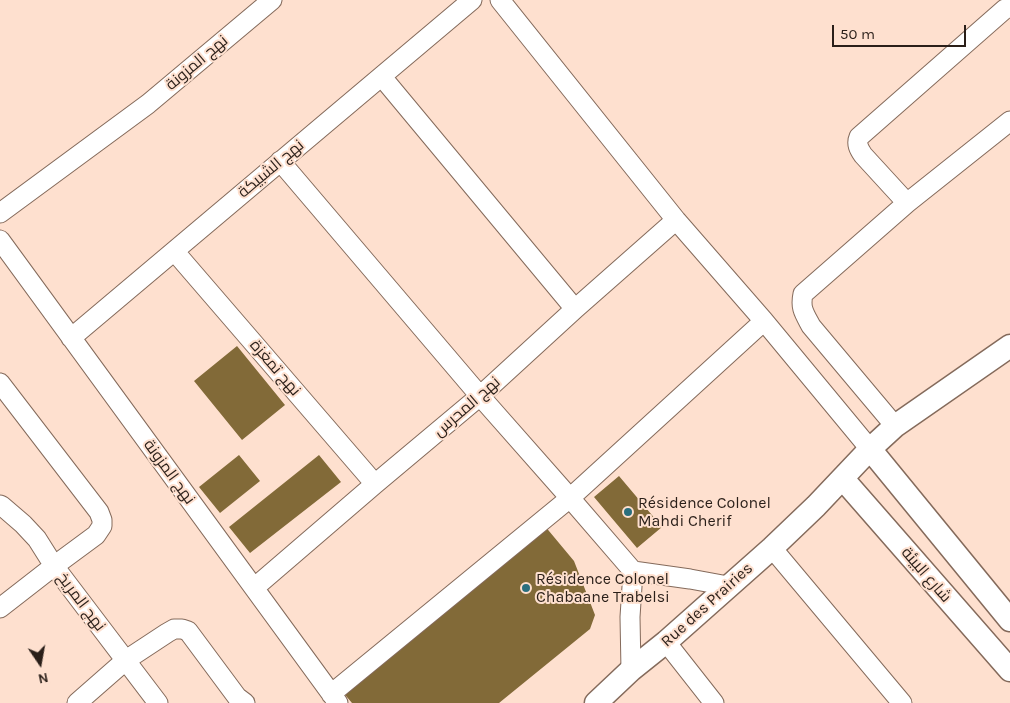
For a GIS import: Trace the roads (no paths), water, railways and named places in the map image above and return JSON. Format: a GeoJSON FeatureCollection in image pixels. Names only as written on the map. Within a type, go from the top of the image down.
{"type":"FeatureCollection","features":[{"type":"Feature","properties":{"kind":"street","name":"نهج المزونة"},"geometry":{"type":"LineString","coordinates":[[0,213],[148,104],[272,0]]}},
{"type":"Feature","properties":{"kind":"street","name":"نهج الشبيكة"},"geometry":{"type":"LineString","coordinates":[[71,338],[472,0]]}},
{"type":"Feature","properties":{"kind":"street"},"geometry":{"type":"LineString","coordinates":[[500,0],[676,220],[764,321],[1010,620]]}},
{"type":"Feature","properties":{"kind":"street"},"geometry":{"type":"LineString","coordinates":[[908,203],[863,155],[858,147],[859,137],[1005,10],[1010,8]]}},
{"type":"Feature","properties":{"kind":"street"},"geometry":{"type":"LineString","coordinates":[[382,77],[575,309]]}},
{"type":"Feature","properties":{"kind":"street"},"geometry":{"type":"LineString","coordinates":[[895,426],[811,326],[800,303],[803,294],[908,203],[1010,122]]}},
{"type":"Feature","properties":{"kind":"street"},"geometry":{"type":"LineString","coordinates":[[280,161],[480,396],[633,571],[728,586]]}},
{"type":"Feature","properties":{"kind":"street","name":"نهج المحرس"},"geometry":{"type":"LineString","coordinates":[[254,588],[480,396],[676,220]]}},
{"type":"Feature","properties":{"kind":"street","name":"نهج المزونة"},"geometry":{"type":"LineString","coordinates":[[0,240],[335,699]]}},
{"type":"Feature","properties":{"kind":"street","name":"نهج تمغزة"},"geometry":{"type":"LineString","coordinates":[[175,252],[375,484]]}},
{"type":"Feature","properties":{"kind":"street"},"geometry":{"type":"LineString","coordinates":[[335,699],[570,498],[764,321]]}},
{"type":"Feature","properties":{"kind":"street","name":"Rue des Prairies"},"geometry":{"type":"LineString","coordinates":[[596,703],[631,670],[666,642],[772,548],[895,426],[1010,346]]}},
{"type":"Feature","properties":{"kind":"street"},"geometry":{"type":"LineString","coordinates":[[0,383],[99,512],[102,520],[102,526],[96,535],[0,608]]}},
{"type":"Feature","properties":{"kind":"street","name":"شارع البيئة"},"geometry":{"type":"LineString","coordinates":[[843,479],[1010,670]]}},
{"type":"Feature","properties":{"kind":"street","name":"نهج المريخ"},"geometry":{"type":"LineString","coordinates":[[1,505],[37,539],[54,566],[158,703]]}},
{"type":"Feature","properties":{"kind":"street"},"geometry":{"type":"LineString","coordinates":[[772,548],[902,703]]}},
{"type":"Feature","properties":{"kind":"street"},"geometry":{"type":"LineString","coordinates":[[631,670],[630,617],[633,571]]}},
{"type":"Feature","properties":{"kind":"street"},"geometry":{"type":"LineString","coordinates":[[77,703],[126,660],[167,633],[182,629],[188,631],[241,700]]}},
{"type":"Feature","properties":{"kind":"street"},"geometry":{"type":"LineString","coordinates":[[666,642],[714,703]]}},
{"type":"Feature","properties":{"kind":"place","name":"Résidence Colonel Mahdi Cherif"},"geometry":{"type":"Point","coordinates":[628,512]}},
{"type":"Feature","properties":{"kind":"place","name":"Résidence Colonel Chabaane Trabelsi"},"geometry":{"type":"Point","coordinates":[526,588]}}]}
